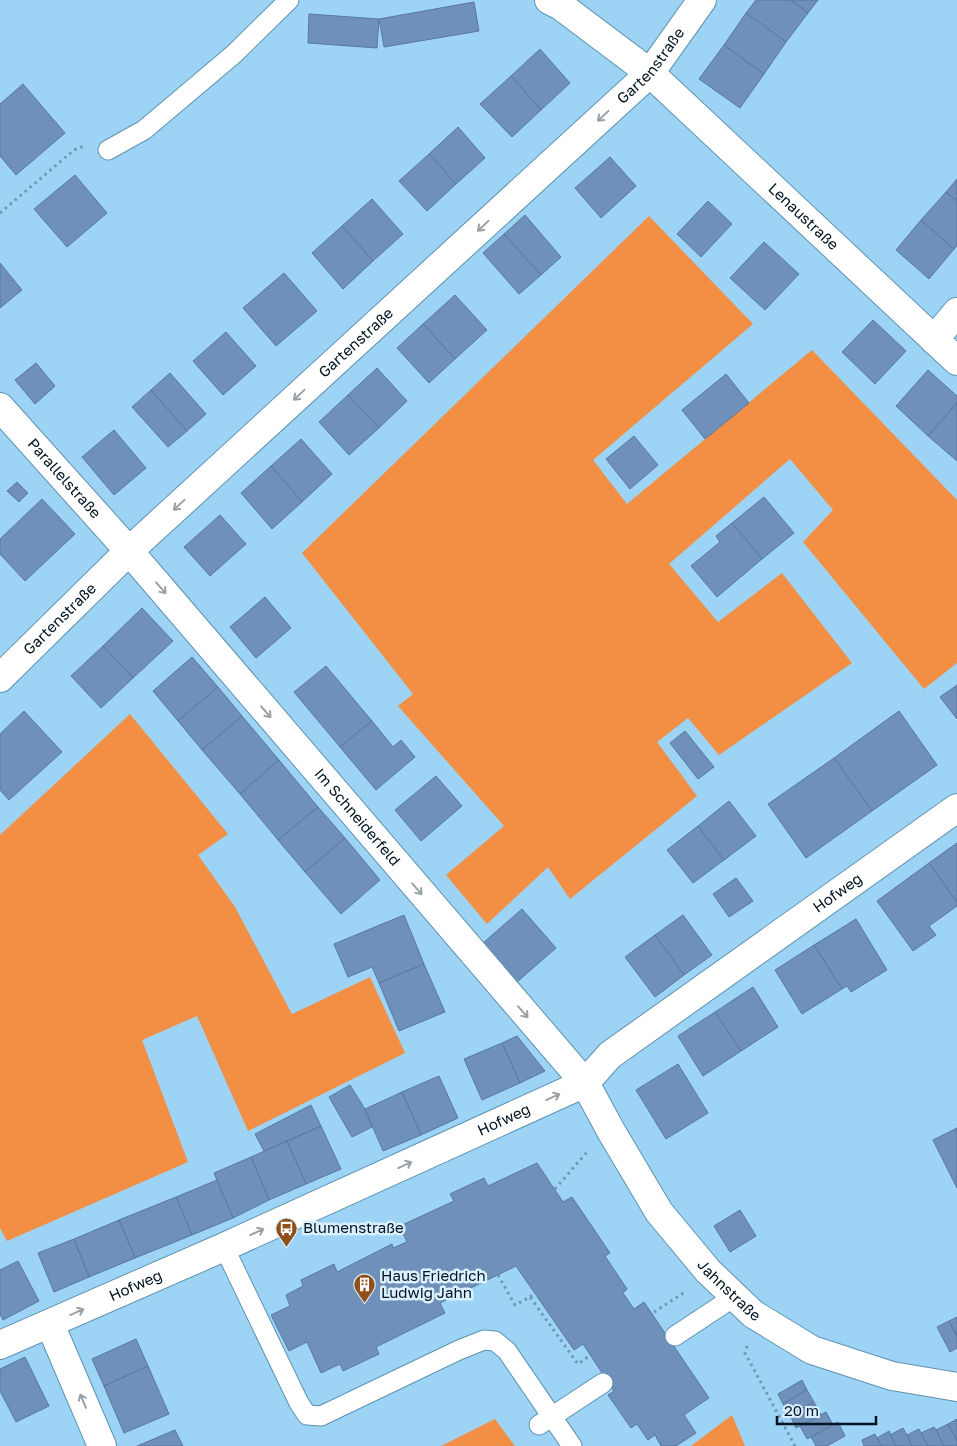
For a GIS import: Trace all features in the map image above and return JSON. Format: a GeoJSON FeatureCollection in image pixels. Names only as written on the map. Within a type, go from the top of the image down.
{"type":"FeatureCollection","features":[{"type":"Feature","properties":{"kind":"street","name":"Lenaustraße"},"geometry":{"type":"LineString","coordinates":[[549,0],[561,6],[650,73],[957,362]]}},
{"type":"Feature","properties":{"kind":"street","name":"Gartenstraße"},"geometry":{"type":"LineString","coordinates":[[0,678],[129,551],[650,73],[702,0]]}},
{"type":"Feature","properties":{"kind":"street"},"geometry":{"type":"LineString","coordinates":[[934,340],[957,312]]}},
{"type":"Feature","properties":{"kind":"street","name":"Parallelstraße"},"geometry":{"type":"LineString","coordinates":[[0,407],[129,551]]}},
{"type":"Feature","properties":{"kind":"street","name":"Im Schneiderfeld"},"geometry":{"type":"LineString","coordinates":[[129,551],[585,1083]]}},
{"type":"Feature","properties":{"kind":"street","name":"Hofweg"},"geometry":{"type":"LineString","coordinates":[[0,1345],[224,1247],[585,1083],[610,1055],[957,808]]}},
{"type":"Feature","properties":{"kind":"street","name":"Jahnstraße"},"geometry":{"type":"LineString","coordinates":[[585,1083],[659,1212],[708,1271],[744,1305],[812,1350],[892,1376],[957,1386]]}},
{"type":"Feature","properties":{"kind":"street"},"geometry":{"type":"LineString","coordinates":[[50,1324],[102,1446]]}},
{"type":"Feature","properties":{"kind":"lane"},"geometry":{"type":"LineString","coordinates":[[108,150],[144,130],[234,54],[289,0]]}},
{"type":"Feature","properties":{"kind":"lane"},"geometry":{"type":"LineString","coordinates":[[224,1247],[299,1403],[307,1415],[321,1416],[459,1350],[484,1340],[495,1341],[507,1351],[546,1421],[572,1446]]}},
{"type":"Feature","properties":{"kind":"lane"},"geometry":{"type":"LineString","coordinates":[[675,1336],[744,1305]]}},
{"type":"Feature","properties":{"kind":"lane"},"geometry":{"type":"LineString","coordinates":[[546,1421],[603,1383]]}},
{"type":"Feature","properties":{"kind":"path"},"geometry":{"type":"LineString","coordinates":[[0,213],[74,150],[89,144],[108,150]]}},
{"type":"Feature","properties":{"kind":"path"},"geometry":{"type":"LineString","coordinates":[[555,1189],[598,1138],[611,1131]]}},
{"type":"Feature","properties":{"kind":"path"},"geometry":{"type":"LineString","coordinates":[[498,1275],[515,1305],[534,1293]]}},
{"type":"Feature","properties":{"kind":"path"},"geometry":{"type":"LineString","coordinates":[[654,1312],[686,1291]]}},
{"type":"Feature","properties":{"kind":"path"},"geometry":{"type":"LineString","coordinates":[[530,1297],[578,1364],[588,1357]]}},
{"type":"Feature","properties":{"kind":"path"},"geometry":{"type":"LineString","coordinates":[[744,1305],[746,1353],[795,1446]]}},
{"type":"Feature","properties":{"kind":"shaded area"},"geometry":{"type":"Polygon","coordinates":[[[649,216],[753,324],[593,460],[627,504],[812,350],[957,500],[957,663],[924,689],[803,542],[833,510],[790,459],[669,564],[718,622],[782,573],[852,663],[719,755],[688,718],[657,742],[697,796],[570,899],[548,867],[487,924],[446,875],[504,826],[398,706],[413,694],[302,553],[649,216]]]}},
{"type":"Feature","properties":{"kind":"shaded area"},"geometry":{"type":"Polygon","coordinates":[[[130,714],[228,834],[198,855],[235,907],[292,1014],[370,977],[405,1053],[248,1131],[197,1016],[142,1040],[188,1162],[7,1241],[0,1228],[0,835],[130,714]]]}},
{"type":"Feature","properties":{"kind":"shaded area"},"geometry":{"type":"Polygon","coordinates":[[[732,1415],[745,1446],[691,1446],[732,1415]]]}},
{"type":"Feature","properties":{"kind":"shaded area"},"geometry":{"type":"Polygon","coordinates":[[[495,1419],[515,1446],[441,1446],[495,1419]]]}},
{"type":"Feature","properties":{"kind":"building"},"geometry":{"type":"Polygon","coordinates":[[[756,0],[791,0],[808,13],[786,42],[746,13],[756,0]]]}},
{"type":"Feature","properties":{"kind":"building"},"geometry":{"type":"Polygon","coordinates":[[[791,0],[818,0],[808,13],[791,0]]]}},
{"type":"Feature","properties":{"kind":"building"},"geometry":{"type":"Polygon","coordinates":[[[474,2],[479,31],[384,47],[379,19],[474,2]]]}},
{"type":"Feature","properties":{"kind":"building"},"geometry":{"type":"Polygon","coordinates":[[[746,13],[786,42],[764,74],[724,45],[746,13]]]}},
{"type":"Feature","properties":{"kind":"building"},"geometry":{"type":"Polygon","coordinates":[[[309,14],[379,19],[377,48],[308,43],[309,14]]]}},
{"type":"Feature","properties":{"kind":"building"},"geometry":{"type":"Polygon","coordinates":[[[724,45],[764,74],[740,108],[699,79],[724,45]]]}},
{"type":"Feature","properties":{"kind":"building"},"geometry":{"type":"Polygon","coordinates":[[[540,49],[570,83],[541,110],[511,76],[540,49]]]}},
{"type":"Feature","properties":{"kind":"building"},"geometry":{"type":"Polygon","coordinates":[[[511,76],[541,110],[512,137],[480,104],[511,76]]]}},
{"type":"Feature","properties":{"kind":"building"},"geometry":{"type":"Polygon","coordinates":[[[23,84],[65,133],[16,175],[0,156],[0,104],[23,84]]]}},
{"type":"Feature","properties":{"kind":"building"},"geometry":{"type":"Polygon","coordinates":[[[458,127],[485,158],[456,184],[429,154],[458,127]]]}},
{"type":"Feature","properties":{"kind":"building"},"geometry":{"type":"Polygon","coordinates":[[[429,154],[456,184],[427,211],[399,181],[429,154]]]}},
{"type":"Feature","properties":{"kind":"building"},"geometry":{"type":"Polygon","coordinates":[[[610,157],[636,186],[601,218],[575,188],[610,157]]]}},
{"type":"Feature","properties":{"kind":"building"},"geometry":{"type":"Polygon","coordinates":[[[75,175],[107,213],[67,247],[34,209],[75,175]]]}},
{"type":"Feature","properties":{"kind":"building"},"geometry":{"type":"Polygon","coordinates":[[[957,179],[957,201],[946,192],[957,179]]]}},
{"type":"Feature","properties":{"kind":"building"},"geometry":{"type":"Polygon","coordinates":[[[946,192],[957,201],[957,246],[954,249],[921,220],[946,192]]]}},
{"type":"Feature","properties":{"kind":"building"},"geometry":{"type":"Polygon","coordinates":[[[372,199],[403,234],[373,261],[342,226],[372,199]]]}},
{"type":"Feature","properties":{"kind":"building"},"geometry":{"type":"Polygon","coordinates":[[[708,201],[732,224],[701,257],[677,234],[708,201]]]}},
{"type":"Feature","properties":{"kind":"building"},"geometry":{"type":"Polygon","coordinates":[[[525,215],[561,257],[541,275],[504,234],[525,215]]]}},
{"type":"Feature","properties":{"kind":"building"},"geometry":{"type":"Polygon","coordinates":[[[921,220],[954,249],[929,279],[896,250],[921,220]]]}},
{"type":"Feature","properties":{"kind":"building"},"geometry":{"type":"Polygon","coordinates":[[[342,226],[373,261],[343,289],[312,253],[342,226]]]}},
{"type":"Feature","properties":{"kind":"building"},"geometry":{"type":"Polygon","coordinates":[[[504,234],[541,275],[519,294],[483,253],[504,234]]]}},
{"type":"Feature","properties":{"kind":"building"},"geometry":{"type":"Polygon","coordinates":[[[764,242],[799,274],[765,310],[730,278],[764,242]]]}},
{"type":"Feature","properties":{"kind":"building"},"geometry":{"type":"Polygon","coordinates":[[[0,263],[22,290],[0,308],[0,263]]]}},
{"type":"Feature","properties":{"kind":"building"},"geometry":{"type":"Polygon","coordinates":[[[284,273],[317,311],[276,346],[243,308],[284,273]]]}},
{"type":"Feature","properties":{"kind":"building"},"geometry":{"type":"Polygon","coordinates":[[[455,295],[487,330],[455,359],[423,324],[455,295]]]}},
{"type":"Feature","properties":{"kind":"building"},"geometry":{"type":"Polygon","coordinates":[[[873,320],[906,351],[875,384],[842,352],[873,320]]]}},
{"type":"Feature","properties":{"kind":"building"},"geometry":{"type":"Polygon","coordinates":[[[423,324],[455,359],[429,383],[397,348],[423,324]]]}},
{"type":"Feature","properties":{"kind":"building"},"geometry":{"type":"Polygon","coordinates":[[[226,332],[256,366],[223,395],[193,361],[226,332]]]}},
{"type":"Feature","properties":{"kind":"building"},"geometry":{"type":"Polygon","coordinates":[[[36,363],[55,386],[35,404],[15,380],[36,363]]]}},
{"type":"Feature","properties":{"kind":"building"},"geometry":{"type":"Polygon","coordinates":[[[377,368],[407,401],[379,428],[348,395],[377,368]]]}},
{"type":"Feature","properties":{"kind":"building"},"geometry":{"type":"Polygon","coordinates":[[[928,370],[957,396],[957,403],[928,436],[896,406],[928,370]]]}},
{"type":"Feature","properties":{"kind":"building"},"geometry":{"type":"Polygon","coordinates":[[[170,373],[206,414],[187,431],[151,390],[170,373]]]}},
{"type":"Feature","properties":{"kind":"building"},"geometry":{"type":"Polygon","coordinates":[[[726,374],[749,403],[705,439],[682,410],[726,374]]]}},
{"type":"Feature","properties":{"kind":"building"},"geometry":{"type":"Polygon","coordinates":[[[151,390],[187,431],[168,447],[132,407],[151,390]]]}},
{"type":"Feature","properties":{"kind":"building"},"geometry":{"type":"Polygon","coordinates":[[[348,395],[379,428],[349,455],[319,422],[348,395]]]}},
{"type":"Feature","properties":{"kind":"building"},"geometry":{"type":"Polygon","coordinates":[[[957,403],[957,461],[928,436],[957,403]]]}},
{"type":"Feature","properties":{"kind":"building"},"geometry":{"type":"Polygon","coordinates":[[[114,430],[146,468],[114,495],[82,457],[114,430]]]}},
{"type":"Feature","properties":{"kind":"building"},"geometry":{"type":"Polygon","coordinates":[[[634,436],[658,465],[630,489],[606,459],[634,436]]]}},
{"type":"Feature","properties":{"kind":"building"},"geometry":{"type":"Polygon","coordinates":[[[301,439],[332,474],[302,502],[271,466],[301,439]]]}},
{"type":"Feature","properties":{"kind":"building"},"geometry":{"type":"Polygon","coordinates":[[[271,466],[302,502],[272,529],[241,493],[271,466]]]}},
{"type":"Feature","properties":{"kind":"building"},"geometry":{"type":"Polygon","coordinates":[[[17,482],[28,493],[19,502],[7,491],[17,482]]]}},
{"type":"Feature","properties":{"kind":"building"},"geometry":{"type":"Polygon","coordinates":[[[764,497],[794,533],[762,559],[732,523],[764,497]]]}},
{"type":"Feature","properties":{"kind":"building"},"geometry":{"type":"Polygon","coordinates":[[[42,499],[75,534],[25,581],[0,554],[0,539],[42,499]]]}},
{"type":"Feature","properties":{"kind":"building"},"geometry":{"type":"Polygon","coordinates":[[[220,515],[246,544],[210,576],[184,547],[220,515]]]}},
{"type":"Feature","properties":{"kind":"building"},"geometry":{"type":"Polygon","coordinates":[[[732,523],[762,559],[717,597],[691,566],[720,542],[716,536],[732,523]]]}},
{"type":"Feature","properties":{"kind":"building"},"geometry":{"type":"Polygon","coordinates":[[[265,597],[291,628],[256,658],[230,627],[265,597]]]}},
{"type":"Feature","properties":{"kind":"building"},"geometry":{"type":"Polygon","coordinates":[[[142,608],[173,641],[133,678],[103,646],[142,608]]]}},
{"type":"Feature","properties":{"kind":"building"},"geometry":{"type":"Polygon","coordinates":[[[103,646],[133,678],[101,708],[71,676],[103,646]]]}},
{"type":"Feature","properties":{"kind":"building"},"geometry":{"type":"Polygon","coordinates":[[[192,657],[218,687],[178,721],[153,691],[192,657]]]}},
{"type":"Feature","properties":{"kind":"building"},"geometry":{"type":"Polygon","coordinates":[[[326,666],[372,721],[340,747],[294,692],[326,666]]]}},
{"type":"Feature","properties":{"kind":"building"},"geometry":{"type":"Polygon","coordinates":[[[957,685],[957,719],[940,697],[957,685]]]}},
{"type":"Feature","properties":{"kind":"building"},"geometry":{"type":"Polygon","coordinates":[[[218,687],[242,716],[202,750],[178,721],[218,687]]]}},
{"type":"Feature","properties":{"kind":"building"},"geometry":{"type":"Polygon","coordinates":[[[24,711],[62,752],[9,800],[0,790],[0,734],[24,711]]]}},
{"type":"Feature","properties":{"kind":"building"},"geometry":{"type":"Polygon","coordinates":[[[899,711],[937,765],[872,811],[834,758],[899,711]]]}},
{"type":"Feature","properties":{"kind":"building"},"geometry":{"type":"Polygon","coordinates":[[[242,716],[279,760],[240,794],[202,750],[242,716]]]}},
{"type":"Feature","properties":{"kind":"building"},"geometry":{"type":"Polygon","coordinates":[[[372,721],[393,747],[401,740],[415,757],[376,790],[340,747],[372,721]]]}},
{"type":"Feature","properties":{"kind":"building"},"geometry":{"type":"Polygon","coordinates":[[[685,731],[714,767],[698,779],[670,743],[685,731]]]}},
{"type":"Feature","properties":{"kind":"building"},"geometry":{"type":"Polygon","coordinates":[[[834,758],[872,811],[806,858],[768,804],[834,758]]]}},
{"type":"Feature","properties":{"kind":"building"},"geometry":{"type":"Polygon","coordinates":[[[279,760],[318,807],[278,840],[240,794],[279,760]]]}},
{"type":"Feature","properties":{"kind":"building"},"geometry":{"type":"Polygon","coordinates":[[[436,776],[462,806],[421,841],[395,810],[436,776]]]}},
{"type":"Feature","properties":{"kind":"building"},"geometry":{"type":"Polygon","coordinates":[[[729,801],[756,836],[724,860],[698,826],[729,801]]]}},
{"type":"Feature","properties":{"kind":"building"},"geometry":{"type":"Polygon","coordinates":[[[318,807],[345,838],[305,872],[278,840],[318,807]]]}},
{"type":"Feature","properties":{"kind":"building"},"geometry":{"type":"Polygon","coordinates":[[[698,826],[724,860],[693,883],[667,850],[698,826]]]}},
{"type":"Feature","properties":{"kind":"building"},"geometry":{"type":"Polygon","coordinates":[[[345,838],[380,880],[341,914],[305,872],[345,838]]]}},
{"type":"Feature","properties":{"kind":"building"},"geometry":{"type":"Polygon","coordinates":[[[957,843],[957,902],[929,863],[957,843]]]}},
{"type":"Feature","properties":{"kind":"building"},"geometry":{"type":"Polygon","coordinates":[[[929,863],[957,902],[957,906],[929,926],[936,935],[913,951],[877,901],[929,863]]]}},
{"type":"Feature","properties":{"kind":"building"},"geometry":{"type":"Polygon","coordinates":[[[736,878],[753,901],[729,917],[713,894],[736,878]]]}},
{"type":"Feature","properties":{"kind":"building"},"geometry":{"type":"Polygon","coordinates":[[[522,909],[556,948],[517,982],[483,943],[522,909]]]}},
{"type":"Feature","properties":{"kind":"building"},"geometry":{"type":"Polygon","coordinates":[[[404,915],[424,964],[379,983],[372,967],[348,977],[334,944],[404,915]]]}},
{"type":"Feature","properties":{"kind":"building"},"geometry":{"type":"Polygon","coordinates":[[[683,915],[712,955],[684,975],[655,935],[683,915]]]}},
{"type":"Feature","properties":{"kind":"building"},"geometry":{"type":"Polygon","coordinates":[[[856,919],[887,970],[851,992],[847,986],[842,989],[814,945],[856,919]]]}},
{"type":"Feature","properties":{"kind":"building"},"geometry":{"type":"Polygon","coordinates":[[[655,935],[684,975],[655,997],[625,957],[655,935]]]}},
{"type":"Feature","properties":{"kind":"building"},"geometry":{"type":"Polygon","coordinates":[[[814,945],[842,989],[802,1014],[775,970],[814,945]]]}},
{"type":"Feature","properties":{"kind":"building"},"geometry":{"type":"Polygon","coordinates":[[[424,964],[445,1012],[399,1031],[379,983],[424,964]]]}},
{"type":"Feature","properties":{"kind":"building"},"geometry":{"type":"Polygon","coordinates":[[[753,987],[778,1027],[741,1051],[715,1012],[753,987]]]}},
{"type":"Feature","properties":{"kind":"building"},"geometry":{"type":"Polygon","coordinates":[[[715,1012],[741,1051],[703,1076],[678,1036],[715,1012]]]}},
{"type":"Feature","properties":{"kind":"building"},"geometry":{"type":"Polygon","coordinates":[[[517,1036],[545,1071],[520,1083],[502,1043],[517,1036]]]}},
{"type":"Feature","properties":{"kind":"building"},"geometry":{"type":"Polygon","coordinates":[[[502,1043],[520,1083],[482,1100],[464,1059],[502,1043]]]}},
{"type":"Feature","properties":{"kind":"building"},"geometry":{"type":"Polygon","coordinates":[[[678,1064],[708,1113],[666,1139],[636,1090],[678,1064]]]}},
{"type":"Feature","properties":{"kind":"building"},"geometry":{"type":"Polygon","coordinates":[[[439,1076],[458,1118],[421,1135],[402,1092],[439,1076]]]}},
{"type":"Feature","properties":{"kind":"building"},"geometry":{"type":"Polygon","coordinates":[[[350,1085],[365,1109],[372,1127],[352,1137],[329,1097],[350,1085]]]}},
{"type":"Feature","properties":{"kind":"building"},"geometry":{"type":"Polygon","coordinates":[[[402,1092],[421,1135],[383,1151],[365,1109],[402,1092]]]}},
{"type":"Feature","properties":{"kind":"building"},"geometry":{"type":"Polygon","coordinates":[[[311,1105],[321,1126],[264,1151],[255,1134],[311,1105]]]}},
{"type":"Feature","properties":{"kind":"building"},"geometry":{"type":"Polygon","coordinates":[[[321,1126],[341,1169],[306,1184],[287,1141],[321,1126]]]}},
{"type":"Feature","properties":{"kind":"building"},"geometry":{"type":"Polygon","coordinates":[[[957,1128],[957,1188],[933,1140],[957,1128]]]}},
{"type":"Feature","properties":{"kind":"building"},"geometry":{"type":"Polygon","coordinates":[[[287,1141],[306,1184],[269,1200],[251,1157],[287,1141]]]}},
{"type":"Feature","properties":{"kind":"building"},"geometry":{"type":"Polygon","coordinates":[[[251,1157],[269,1200],[233,1218],[214,1173],[251,1157]]]}},
{"type":"Feature","properties":{"kind":"building","name":"Haus Friedrich Ludwig Jahn"},"geometry":{"type":"Polygon","coordinates":[[[537,1163],[563,1202],[572,1197],[610,1253],[605,1256],[627,1289],[623,1293],[634,1309],[644,1302],[709,1398],[684,1415],[696,1433],[676,1446],[661,1446],[655,1435],[648,1440],[637,1424],[631,1428],[608,1395],[614,1391],[583,1344],[574,1350],[516,1266],[440,1303],[445,1313],[376,1347],[379,1354],[343,1371],[340,1364],[321,1373],[307,1342],[289,1351],[271,1315],[290,1306],[286,1295],[303,1286],[301,1280],[334,1264],[337,1272],[392,1244],[393,1248],[407,1242],[400,1226],[454,1201],[450,1194],[484,1178],[488,1186],[537,1163]]]}},
{"type":"Feature","properties":{"kind":"building"},"geometry":{"type":"Polygon","coordinates":[[[217,1180],[233,1218],[192,1235],[176,1197],[217,1180]]]}},
{"type":"Feature","properties":{"kind":"building"},"geometry":{"type":"Polygon","coordinates":[[[176,1197],[192,1235],[135,1258],[119,1220],[176,1197]]]}},
{"type":"Feature","properties":{"kind":"building"},"geometry":{"type":"Polygon","coordinates":[[[740,1210],[756,1236],[730,1252],[714,1226],[740,1210]]]}},
{"type":"Feature","properties":{"kind":"building"},"geometry":{"type":"Polygon","coordinates":[[[119,1220],[135,1258],[89,1277],[74,1239],[119,1220]]]}},
{"type":"Feature","properties":{"kind":"building"},"geometry":{"type":"Polygon","coordinates":[[[74,1239],[89,1277],[54,1292],[38,1253],[74,1239]]]}},
{"type":"Feature","properties":{"kind":"building"},"geometry":{"type":"Polygon","coordinates":[[[18,1261],[39,1301],[3,1320],[0,1314],[0,1270],[18,1261]]]}},
{"type":"Feature","properties":{"kind":"building"},"geometry":{"type":"Polygon","coordinates":[[[957,1317],[957,1336],[949,1321],[957,1317]]]}},
{"type":"Feature","properties":{"kind":"building"},"geometry":{"type":"Polygon","coordinates":[[[949,1321],[957,1336],[957,1348],[950,1352],[937,1327],[949,1321]]]}},
{"type":"Feature","properties":{"kind":"building"},"geometry":{"type":"Polygon","coordinates":[[[136,1339],[148,1366],[104,1386],[92,1359],[136,1339]]]}},
{"type":"Feature","properties":{"kind":"building"},"geometry":{"type":"Polygon","coordinates":[[[25,1357],[49,1406],[16,1422],[0,1391],[0,1369],[25,1357]]]}},
{"type":"Feature","properties":{"kind":"building"},"geometry":{"type":"Polygon","coordinates":[[[148,1366],[169,1414],[124,1433],[104,1386],[148,1366]]]}},
{"type":"Feature","properties":{"kind":"building"},"geometry":{"type":"Polygon","coordinates":[[[802,1380],[807,1390],[783,1404],[778,1394],[802,1380]]]}},
{"type":"Feature","properties":{"kind":"building"},"geometry":{"type":"Polygon","coordinates":[[[807,1390],[814,1402],[790,1415],[783,1404],[807,1390]]]}},
{"type":"Feature","properties":{"kind":"building"},"geometry":{"type":"Polygon","coordinates":[[[814,1402],[821,1415],[796,1428],[790,1415],[814,1402]]]}},
{"type":"Feature","properties":{"kind":"building"},"geometry":{"type":"Polygon","coordinates":[[[826,1412],[833,1425],[807,1439],[800,1426],[826,1412]]]}},
{"type":"Feature","properties":{"kind":"building"},"geometry":{"type":"Polygon","coordinates":[[[957,1419],[957,1441],[948,1424],[957,1419]]]}},
{"type":"Feature","properties":{"kind":"building"},"geometry":{"type":"Polygon","coordinates":[[[838,1422],[845,1436],[827,1446],[816,1446],[811,1437],[838,1422]]]}},
{"type":"Feature","properties":{"kind":"building"},"geometry":{"type":"Polygon","coordinates":[[[948,1424],[957,1441],[957,1446],[944,1446],[936,1430],[948,1424]]]}},
{"type":"Feature","properties":{"kind":"building"},"geometry":{"type":"Polygon","coordinates":[[[934,1427],[944,1446],[928,1446],[921,1433],[934,1427]]]}},
{"type":"Feature","properties":{"kind":"building"},"geometry":{"type":"Polygon","coordinates":[[[903,1428],[912,1446],[896,1446],[890,1435],[903,1428]]]}},
{"type":"Feature","properties":{"kind":"building"},"geometry":{"type":"Polygon","coordinates":[[[919,1429],[928,1446],[912,1446],[907,1435],[919,1429]]]}},
{"type":"Feature","properties":{"kind":"building"},"geometry":{"type":"Polygon","coordinates":[[[175,1430],[183,1446],[137,1446],[175,1430]]]}},
{"type":"Feature","properties":{"kind":"building"},"geometry":{"type":"Polygon","coordinates":[[[889,1431],[896,1446],[881,1446],[877,1438],[889,1431]]]}},
{"type":"Feature","properties":{"kind":"building"},"geometry":{"type":"Polygon","coordinates":[[[875,1434],[881,1446],[864,1446],[862,1440],[875,1434]]]}},
{"type":"Feature","properties":{"kind":"place","name":"Blumenstraße"},"geometry":{"type":"Point","coordinates":[287,1247]}},
{"type":"Feature","properties":{"kind":"place","name":"Haus Friedrich Ludwig Jahn"},"geometry":{"type":"Point","coordinates":[365,1304]}}]}
